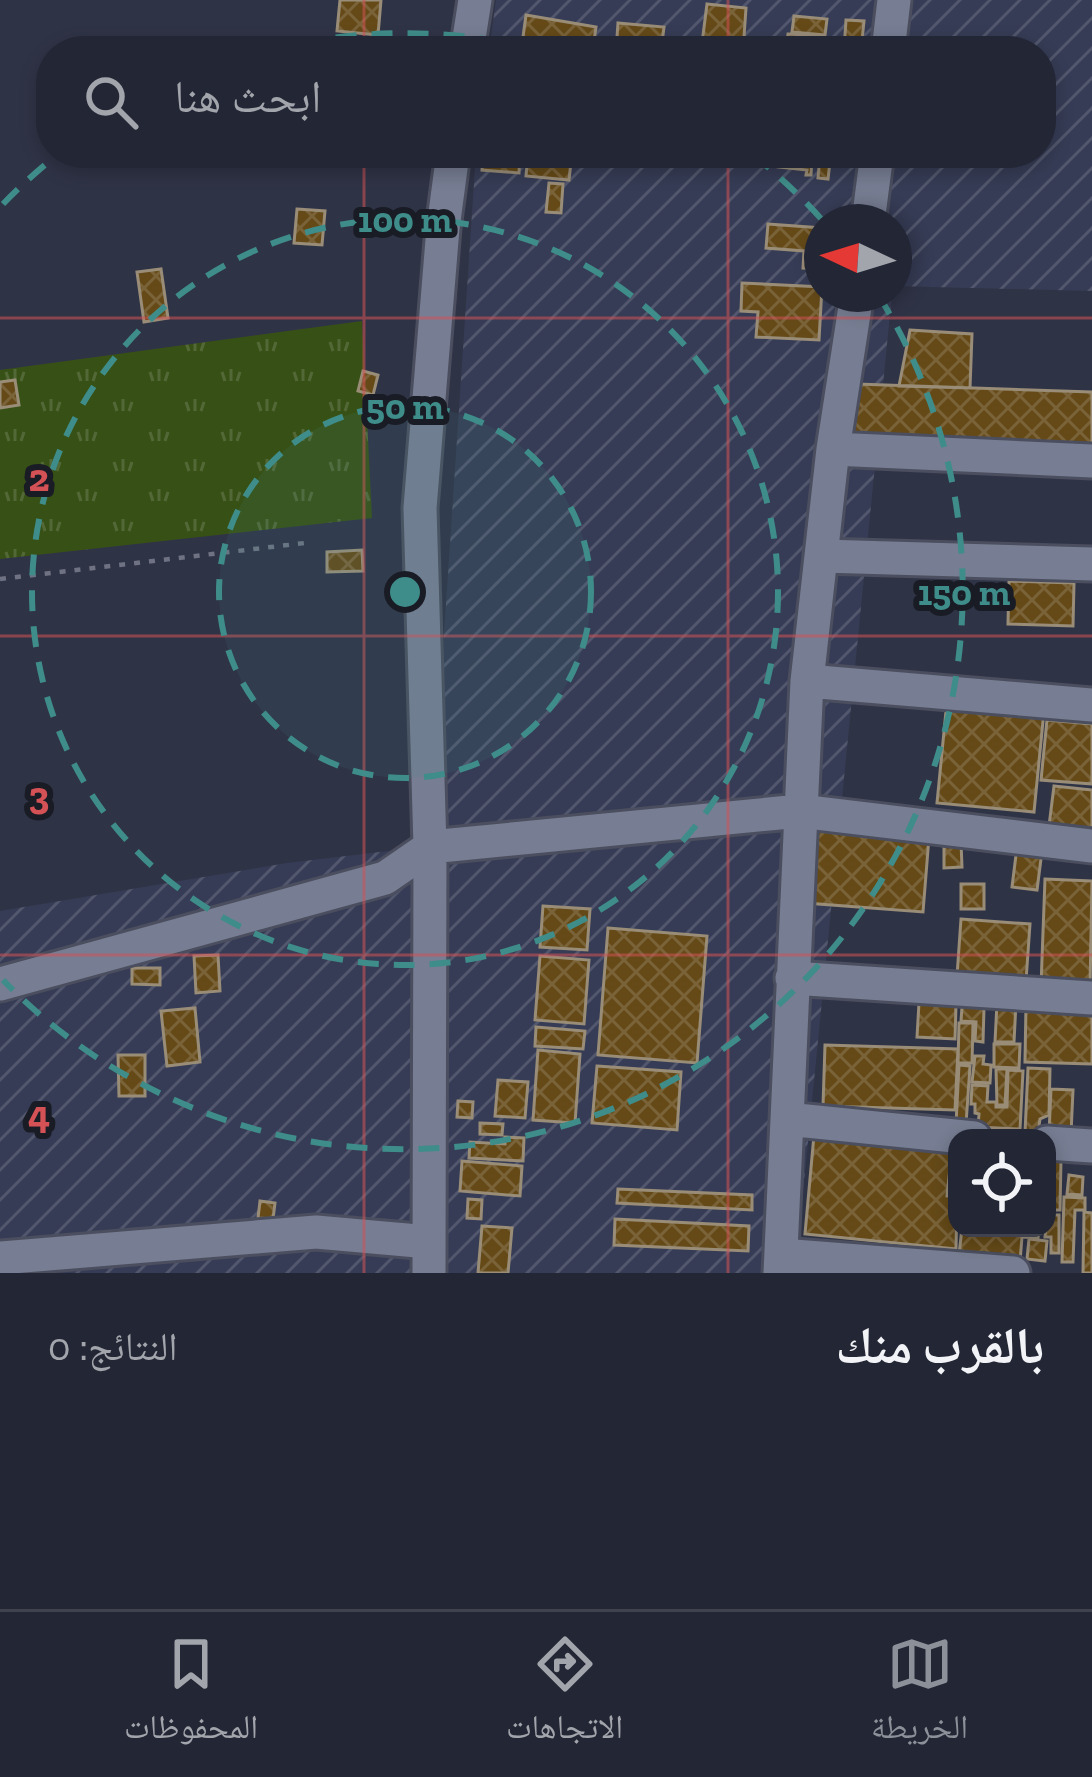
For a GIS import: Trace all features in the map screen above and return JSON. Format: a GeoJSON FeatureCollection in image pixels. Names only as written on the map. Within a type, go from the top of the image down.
{"type":"FeatureCollection","features":[{"type":"Feature","properties":{"kind":"street"},"geometry":{"type":"LineString","coordinates":[[469,36],[475,0]]}},
{"type":"Feature","properties":{"kind":"street"},"geometry":{"type":"LineString","coordinates":[[890,36],[894,0]]}},
{"type":"Feature","properties":{"kind":"street"},"geometry":{"type":"LineString","coordinates":[[0,1258],[316,1232],[429,1257],[430,847],[420,508],[451,168]]}},
{"type":"Feature","properties":{"kind":"street"},"geometry":{"type":"LineString","coordinates":[[870,204],[875,168]]}},
{"type":"Feature","properties":{"kind":"street"},"geometry":{"type":"LineString","coordinates":[[854,312],[833,449],[807,681],[781,1264],[1013,1273]]}},
{"type":"Feature","properties":{"kind":"street"},"geometry":{"type":"LineString","coordinates":[[833,449],[1092,461]]}},
{"type":"Feature","properties":{"kind":"street"},"geometry":{"type":"LineString","coordinates":[[821,556],[1092,564]]}},
{"type":"Feature","properties":{"kind":"street"},"geometry":{"type":"LineString","coordinates":[[807,681],[1092,705]]}},
{"type":"Feature","properties":{"kind":"street"},"geometry":{"type":"LineString","coordinates":[[0,984],[385,878],[430,847],[800,812],[1092,846]]}},
{"type":"Feature","properties":{"kind":"street"},"geometry":{"type":"LineString","coordinates":[[793,978],[1092,998]]}},
{"type":"Feature","properties":{"kind":"street"},"geometry":{"type":"LineString","coordinates":[[787,1119],[948,1135]]}},
{"type":"Feature","properties":{"kind":"street"},"geometry":{"type":"LineString","coordinates":[[1056,1144],[1092,1146]]}},
{"type":"Feature","properties":{"kind":"path"},"geometry":{"type":"LineString","coordinates":[[0,579],[305,543]]}},
{"type":"Feature","properties":{"kind":"shaded area"},"geometry":{"type":"Polygon","coordinates":[[[496,0],[1092,0],[1092,291],[912,286],[912,204],[804,204],[804,312],[890,312],[795,1273],[0,1273],[0,911],[287,863],[430,846],[475,168],[1056,168],[1056,36],[491,36],[496,0]]]}},
{"type":"Feature","properties":{"kind":"green space"},"geometry":{"type":"Polygon","coordinates":[[[362,321],[372,518],[0,559],[0,370],[362,321]]]}},
{"type":"Feature","properties":{"kind":"building"},"geometry":{"type":"Polygon","coordinates":[[[340,0],[381,0],[378,35],[337,31],[340,0]]]}},
{"type":"Feature","properties":{"kind":"building"},"geometry":{"type":"Polygon","coordinates":[[[707,4],[746,8],[744,36],[703,36],[707,4]]]}},
{"type":"Feature","properties":{"kind":"building"},"geometry":{"type":"Polygon","coordinates":[[[526,15],[596,27],[595,36],[523,36],[526,15]]]}},
{"type":"Feature","properties":{"kind":"building"},"geometry":{"type":"Polygon","coordinates":[[[794,16],[827,19],[825,35],[792,32],[794,16]]]}},
{"type":"Feature","properties":{"kind":"building"},"geometry":{"type":"Polygon","coordinates":[[[846,20],[864,21],[862,36],[845,36],[846,20]]]}},
{"type":"Feature","properties":{"kind":"building"},"geometry":{"type":"Polygon","coordinates":[[[618,23],[664,27],[663,36],[617,36],[618,23]]]}},
{"type":"Feature","properties":{"kind":"building"},"geometry":{"type":"Polygon","coordinates":[[[482,168],[519,168],[519,173],[482,168]]]}},
{"type":"Feature","properties":{"kind":"building"},"geometry":{"type":"Polygon","coordinates":[[[527,168],[570,168],[569,180],[526,176],[527,168]]]}},
{"type":"Feature","properties":{"kind":"building"},"geometry":{"type":"Polygon","coordinates":[[[819,168],[829,168],[828,179],[818,178],[819,168]]]}},
{"type":"Feature","properties":{"kind":"building"},"geometry":{"type":"Polygon","coordinates":[[[549,183],[563,184],[561,213],[546,212],[549,183]]]}},
{"type":"Feature","properties":{"kind":"building"},"geometry":{"type":"Polygon","coordinates":[[[297,209],[325,211],[322,245],[294,243],[297,209]]]}},
{"type":"Feature","properties":{"kind":"building"},"geometry":{"type":"Polygon","coordinates":[[[768,224],[804,227],[804,251],[766,248],[768,224]]]}},
{"type":"Feature","properties":{"kind":"building"},"geometry":{"type":"Polygon","coordinates":[[[161,269],[168,318],[144,322],[137,272],[161,269]]]}},
{"type":"Feature","properties":{"kind":"building"},"geometry":{"type":"Polygon","coordinates":[[[742,283],[804,286],[804,312],[821,312],[819,340],[756,337],[758,312],[741,311],[742,283]]]}},
{"type":"Feature","properties":{"kind":"building"},"geometry":{"type":"Polygon","coordinates":[[[910,330],[972,334],[970,388],[899,386],[910,330]]]}},
{"type":"Feature","properties":{"kind":"building"},"geometry":{"type":"Polygon","coordinates":[[[363,371],[378,375],[373,395],[358,391],[363,371]]]}},
{"type":"Feature","properties":{"kind":"building"},"geometry":{"type":"Polygon","coordinates":[[[15,380],[19,405],[0,408],[0,382],[15,380]]]}},
{"type":"Feature","properties":{"kind":"building"},"geometry":{"type":"Polygon","coordinates":[[[856,384],[1092,392],[1092,447],[849,435],[856,384]]]}},
{"type":"Feature","properties":{"kind":"building"},"geometry":{"type":"Polygon","coordinates":[[[362,550],[363,571],[327,572],[327,552],[362,550]]]}},
{"type":"Feature","properties":{"kind":"building"},"geometry":{"type":"Polygon","coordinates":[[[1009,581],[1074,583],[1073,626],[1008,624],[1009,581]]]}},
{"type":"Feature","properties":{"kind":"building"},"geometry":{"type":"Polygon","coordinates":[[[947,701],[1044,711],[1034,812],[937,803],[947,701]]]}},
{"type":"Feature","properties":{"kind":"building"},"geometry":{"type":"Polygon","coordinates":[[[1047,720],[1092,724],[1092,784],[1041,780],[1047,720]]]}},
{"type":"Feature","properties":{"kind":"building"},"geometry":{"type":"Polygon","coordinates":[[[1054,786],[1092,790],[1092,831],[1049,826],[1054,786]]]}},
{"type":"Feature","properties":{"kind":"building"},"geometry":{"type":"Polygon","coordinates":[[[812,827],[929,837],[923,912],[806,903],[812,827]]]}},
{"type":"Feature","properties":{"kind":"building"},"geometry":{"type":"Polygon","coordinates":[[[961,842],[962,867],[944,868],[944,843],[961,842]]]}},
{"type":"Feature","properties":{"kind":"building"},"geometry":{"type":"Polygon","coordinates":[[[1017,847],[1042,851],[1037,890],[1012,887],[1017,847]]]}},
{"type":"Feature","properties":{"kind":"building"},"geometry":{"type":"Polygon","coordinates":[[[1045,879],[1092,881],[1090,988],[1041,986],[1045,879]]]}},
{"type":"Feature","properties":{"kind":"building"},"geometry":{"type":"Polygon","coordinates":[[[961,884],[984,884],[984,909],[961,909],[961,884]]]}},
{"type":"Feature","properties":{"kind":"building"},"geometry":{"type":"Polygon","coordinates":[[[543,906],[590,909],[587,950],[540,947],[543,906]]]}},
{"type":"Feature","properties":{"kind":"building"},"geometry":{"type":"Polygon","coordinates":[[[961,919],[1030,924],[1026,981],[957,976],[961,919]]]}},
{"type":"Feature","properties":{"kind":"building"},"geometry":{"type":"Polygon","coordinates":[[[608,928],[707,936],[697,1063],[598,1055],[608,928]]]}},
{"type":"Feature","properties":{"kind":"building"},"geometry":{"type":"Polygon","coordinates":[[[218,955],[220,991],[196,993],[194,956],[218,955]]]}},
{"type":"Feature","properties":{"kind":"building"},"geometry":{"type":"Polygon","coordinates":[[[540,956],[589,960],[584,1024],[535,1020],[540,956]]]}},
{"type":"Feature","properties":{"kind":"building"},"geometry":{"type":"Polygon","coordinates":[[[132,968],[160,968],[160,985],[132,984],[132,968]]]}},
{"type":"Feature","properties":{"kind":"building"},"geometry":{"type":"Polygon","coordinates":[[[919,1003],[956,1005],[955,1039],[917,1037],[919,1003]]]}},
{"type":"Feature","properties":{"kind":"building"},"geometry":{"type":"Polygon","coordinates":[[[997,1003],[1016,1003],[1014,1042],[995,1042],[997,1003]]]}},
{"type":"Feature","properties":{"kind":"building"},"geometry":{"type":"Polygon","coordinates":[[[1026,1005],[1092,1006],[1092,1064],[1025,1062],[1026,1005]]]}},
{"type":"Feature","properties":{"kind":"building"},"geometry":{"type":"Polygon","coordinates":[[[962,1007],[984,1008],[983,1042],[975,1041],[976,1022],[961,1021],[962,1007]]]}},
{"type":"Feature","properties":{"kind":"building"},"geometry":{"type":"Polygon","coordinates":[[[195,1008],[200,1062],[167,1066],[161,1011],[195,1008]]]}},
{"type":"Feature","properties":{"kind":"building"},"geometry":{"type":"Polygon","coordinates":[[[959,1023],[973,1023],[972,1063],[958,1063],[959,1023]]]}},
{"type":"Feature","properties":{"kind":"building"},"geometry":{"type":"Polygon","coordinates":[[[536,1027],[585,1031],[583,1049],[535,1046],[536,1027]]]}},
{"type":"Feature","properties":{"kind":"building"},"geometry":{"type":"Polygon","coordinates":[[[994,1044],[1020,1044],[1019,1068],[994,1067],[994,1044]]]}},
{"type":"Feature","properties":{"kind":"building"},"geometry":{"type":"Polygon","coordinates":[[[825,1045],[958,1049],[955,1110],[823,1106],[825,1045]]]}},
{"type":"Feature","properties":{"kind":"building"},"geometry":{"type":"Polygon","coordinates":[[[538,1050],[580,1054],[575,1123],[533,1120],[538,1050]]]}},
{"type":"Feature","properties":{"kind":"building"},"geometry":{"type":"Polygon","coordinates":[[[118,1055],[145,1055],[145,1096],[119,1096],[118,1055]]]}},
{"type":"Feature","properties":{"kind":"building"},"geometry":{"type":"Polygon","coordinates":[[[975,1056],[984,1056],[983,1064],[991,1065],[990,1083],[972,1082],[975,1056]]]}},
{"type":"Feature","properties":{"kind":"building"},"geometry":{"type":"Polygon","coordinates":[[[959,1065],[970,1066],[966,1124],[956,1124],[959,1065]]]}},
{"type":"Feature","properties":{"kind":"building"},"geometry":{"type":"Polygon","coordinates":[[[597,1066],[681,1072],[677,1130],[592,1123],[597,1066]]]}},
{"type":"Feature","properties":{"kind":"building"},"geometry":{"type":"Polygon","coordinates":[[[1028,1068],[1050,1069],[1049,1115],[1040,1119],[1039,1129],[1025,1129],[1028,1068]]]}},
{"type":"Feature","properties":{"kind":"building"},"geometry":{"type":"Polygon","coordinates":[[[996,1069],[1007,1069],[1005,1105],[997,1105],[996,1069]]]}},
{"type":"Feature","properties":{"kind":"building"},"geometry":{"type":"Polygon","coordinates":[[[1008,1070],[1023,1071],[1020,1129],[978,1127],[979,1114],[971,1104],[972,1085],[988,1086],[987,1102],[1007,1107],[1008,1070]]]}},
{"type":"Feature","properties":{"kind":"building"},"geometry":{"type":"Polygon","coordinates":[[[498,1080],[528,1082],[525,1118],[495,1116],[498,1080]]]}},
{"type":"Feature","properties":{"kind":"building"},"geometry":{"type":"Polygon","coordinates":[[[1051,1089],[1073,1090],[1071,1134],[1049,1129],[1051,1089]]]}},
{"type":"Feature","properties":{"kind":"building"},"geometry":{"type":"Polygon","coordinates":[[[458,1101],[473,1102],[472,1118],[457,1117],[458,1101]]]}},
{"type":"Feature","properties":{"kind":"building"},"geometry":{"type":"Polygon","coordinates":[[[480,1123],[503,1124],[502,1135],[480,1134],[480,1123]]]}},
{"type":"Feature","properties":{"kind":"building"},"geometry":{"type":"Polygon","coordinates":[[[814,1135],[948,1148],[948,1237],[956,1237],[956,1249],[805,1234],[814,1135]]]}},
{"type":"Feature","properties":{"kind":"building"},"geometry":{"type":"Polygon","coordinates":[[[505,1137],[524,1138],[523,1161],[469,1158],[470,1142],[505,1144],[505,1137]]]}},
{"type":"Feature","properties":{"kind":"building"},"geometry":{"type":"Polygon","coordinates":[[[1056,1159],[1061,1159],[1060,1210],[1056,1210],[1056,1159]]]}},
{"type":"Feature","properties":{"kind":"building"},"geometry":{"type":"Polygon","coordinates":[[[462,1161],[522,1166],[520,1196],[460,1191],[462,1161]]]}},
{"type":"Feature","properties":{"kind":"building"},"geometry":{"type":"Polygon","coordinates":[[[1069,1175],[1083,1177],[1082,1195],[1067,1194],[1069,1175]]]}},
{"type":"Feature","properties":{"kind":"building"},"geometry":{"type":"Polygon","coordinates":[[[618,1189],[752,1195],[752,1210],[617,1203],[618,1189]]]}},
{"type":"Feature","properties":{"kind":"building"},"geometry":{"type":"Polygon","coordinates":[[[1064,1197],[1085,1198],[1085,1210],[1075,1210],[1073,1262],[1062,1262],[1064,1197]]]}},
{"type":"Feature","properties":{"kind":"building"},"geometry":{"type":"Polygon","coordinates":[[[468,1199],[482,1200],[481,1219],[467,1218],[468,1199]]]}},
{"type":"Feature","properties":{"kind":"building"},"geometry":{"type":"Polygon","coordinates":[[[260,1201],[275,1203],[273,1219],[258,1218],[260,1201]]]}},
{"type":"Feature","properties":{"kind":"building"},"geometry":{"type":"Polygon","coordinates":[[[1084,1212],[1092,1213],[1092,1273],[1083,1273],[1084,1212]]]}},
{"type":"Feature","properties":{"kind":"building"},"geometry":{"type":"Polygon","coordinates":[[[1059,1215],[1059,1253],[1051,1253],[1051,1237],[1056,1237],[1059,1215]]]}},
{"type":"Feature","properties":{"kind":"building"},"geometry":{"type":"Polygon","coordinates":[[[615,1219],[749,1226],[748,1251],[614,1245],[615,1219]]]}},
{"type":"Feature","properties":{"kind":"building"},"geometry":{"type":"Polygon","coordinates":[[[482,1226],[512,1228],[508,1273],[478,1273],[482,1226]]]}},
{"type":"Feature","properties":{"kind":"building"},"geometry":{"type":"Polygon","coordinates":[[[961,1237],[1022,1237],[1020,1261],[959,1255],[961,1237]]]}},
{"type":"Feature","properties":{"kind":"building"},"geometry":{"type":"Polygon","coordinates":[[[1029,1239],[1047,1241],[1045,1261],[1027,1259],[1029,1239]]]}}]}
